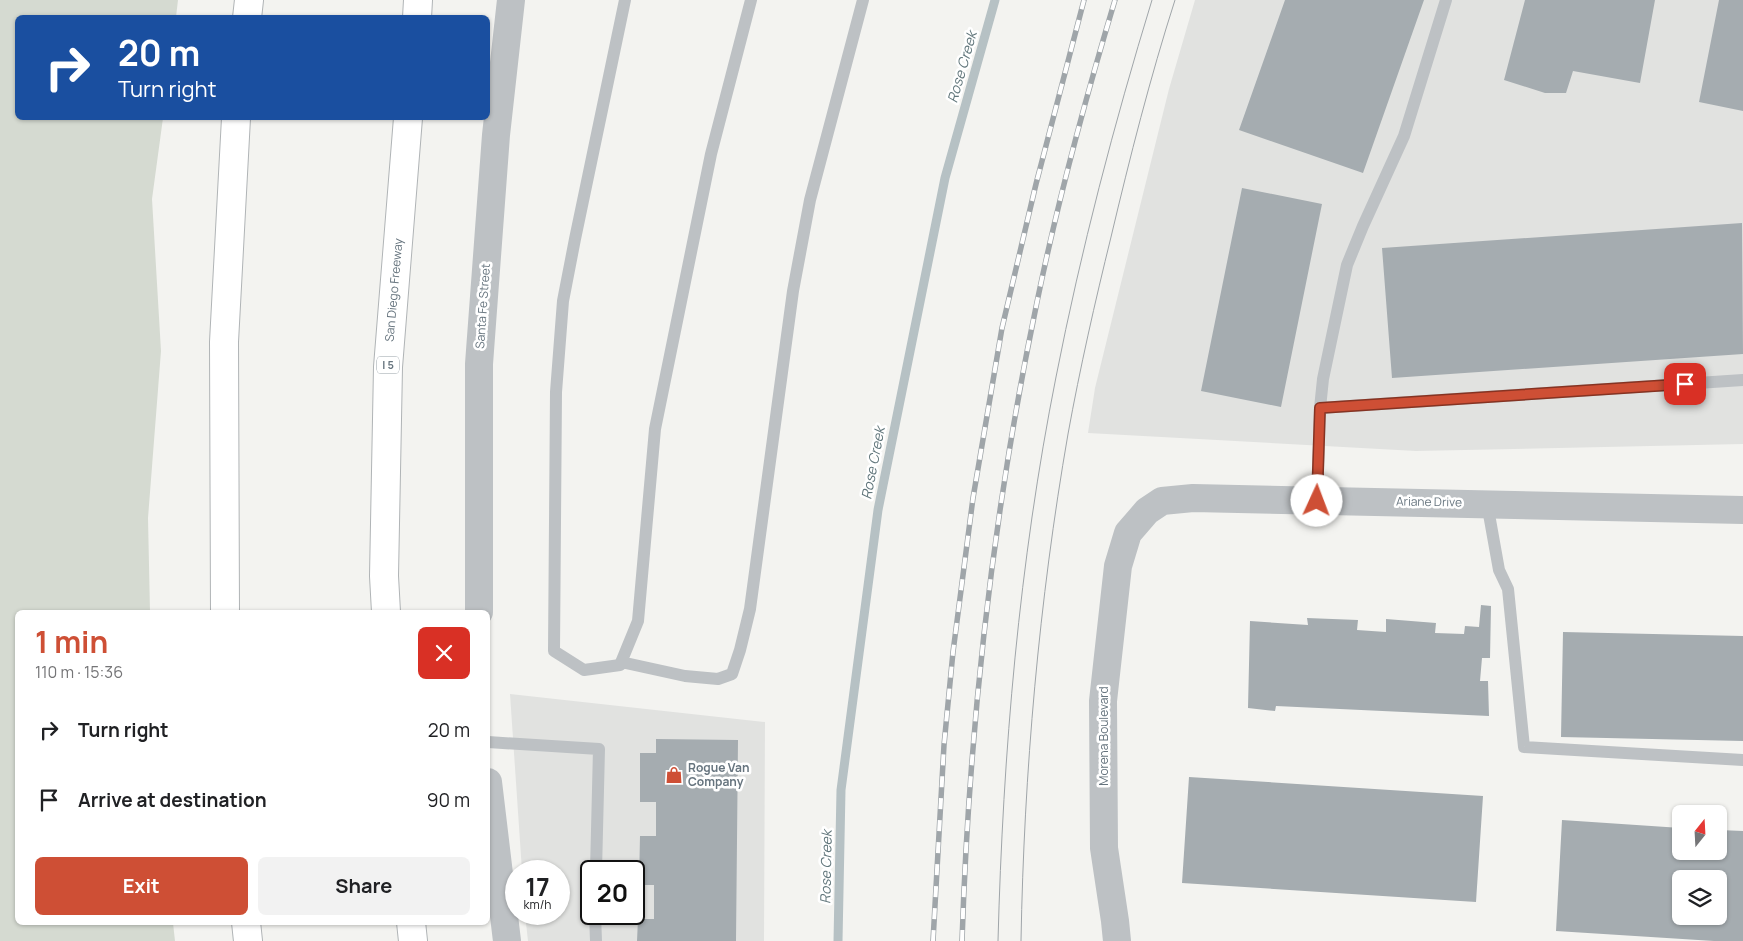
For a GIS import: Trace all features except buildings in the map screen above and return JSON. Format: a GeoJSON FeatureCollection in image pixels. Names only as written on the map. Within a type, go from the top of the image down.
{"type":"FeatureCollection","features":[{"type":"Feature","properties":{"kind":"highway"},"geometry":{"type":"LineString","coordinates":[[247,15],[249,0]]}},
{"type":"Feature","properties":{"kind":"highway"},"geometry":{"type":"LineString","coordinates":[[417,15],[418,0]]}},
{"type":"Feature","properties":{"kind":"highway"},"geometry":{"type":"LineString","coordinates":[[226,610],[224,342],[236,120]]}},
{"type":"Feature","properties":{"kind":"highway","name":"San Diego Freeway"},"geometry":{"type":"LineString","coordinates":[[386,610],[384,576],[388,367],[408,120]]}},
{"type":"Feature","properties":{"kind":"highway"},"geometry":{"type":"LineString","coordinates":[[246,925],[248,941]]}},
{"type":"Feature","properties":{"kind":"highway"},"geometry":{"type":"LineString","coordinates":[[411,925],[413,941]]}},
{"type":"Feature","properties":{"kind":"street","name":"Santa Fe Street"},"geometry":{"type":"LineString","coordinates":[[479,610],[479,364],[496,135],[511,0]]}},
{"type":"Feature","properties":{"kind":"street","name":"Ariane Drive"},"geometry":{"type":"LineString","coordinates":[[1128,533],[1147,511],[1162,501],[1193,498],[1743,510]]}},
{"type":"Feature","properties":{"kind":"street","name":"Morena Boulevard"},"geometry":{"type":"LineString","coordinates":[[1117,941],[1104,848],[1103,701],[1118,566],[1128,533]]}},
{"type":"Feature","properties":{"kind":"street"},"geometry":{"type":"LineString","coordinates":[[490,799],[507,941]]}},
{"type":"Feature","properties":{"kind":"lane"},"geometry":{"type":"LineString","coordinates":[[625,0],[564,301],[556,392],[554,651],[584,670],[620,664],[638,621],[655,429],[711,154],[752,0]]}},
{"type":"Feature","properties":{"kind":"lane"},"geometry":{"type":"LineString","coordinates":[[621,662],[685,676],[718,679],[732,674],[750,609],[793,291],[810,200],[863,0]]}},
{"type":"Feature","properties":{"kind":"lane"},"geometry":{"type":"LineString","coordinates":[[1317,501],[1320,408],[1323,378],[1347,265],[1362,226],[1404,136],[1446,0]]}},
{"type":"Feature","properties":{"kind":"lane"},"geometry":{"type":"LineString","coordinates":[[1320,408],[1743,380]]}},
{"type":"Feature","properties":{"kind":"lane"},"geometry":{"type":"LineString","coordinates":[[1486,503],[1499,570],[1508,589],[1524,748],[1743,760]]}},
{"type":"Feature","properties":{"kind":"lane"},"geometry":{"type":"LineString","coordinates":[[490,742],[600,749],[596,860]]}},
{"type":"Feature","properties":{"kind":"lane"},"geometry":{"type":"LineString","coordinates":[[595,925],[596,941]]}},
{"type":"Feature","properties":{"kind":"shaded area"},"geometry":{"type":"Polygon","coordinates":[[[0,0],[178,0],[176,15],[15,15],[15,120],[163,120],[152,199],[161,351],[148,518],[150,610],[15,610],[15,925],[173,925],[175,941],[0,941],[0,0]]]}},
{"type":"Feature","properties":{"kind":"shaded area"},"geometry":{"type":"Polygon","coordinates":[[[1195,0],[1743,0],[1743,444],[1416,451],[1088,433],[1095,388],[1169,89],[1195,0]]]}},
{"type":"Feature","properties":{"kind":"shaded area"},"geometry":{"type":"Polygon","coordinates":[[[510,694],[765,722],[764,941],[528,941],[526,925],[570,925],[570,860],[521,860],[510,694]]]}},
{"type":"Feature","properties":{"kind":"waterway","name":"Rose Creek"},"geometry":{"type":"LineString","coordinates":[[838,941],[841,790],[878,510],[945,178],[995,0]]}},
{"type":"Feature","properties":{"kind":"tram line"},"geometry":{"type":"LineString","coordinates":[[998,941],[1004,799],[1015,658],[1032,517],[1043,447],[1087,235],[1124,93],[1152,0]]}},
{"type":"Feature","properties":{"kind":"tram line"},"geometry":{"type":"LineString","coordinates":[[1021,941],[1026,814],[1035,687],[1049,560],[1068,434],[1099,286],[1149,88],[1175,0]]}},
{"type":"Feature","properties":{"kind":"railway"},"geometry":{"type":"LineString","coordinates":[[933,941],[944,745],[953,652],[973,498],[1002,328],[1036,184],[1084,0]]}},
{"type":"Feature","properties":{"kind":"railway"},"geometry":{"type":"LineString","coordinates":[[962,941],[970,780],[977,700],[996,540],[1008,460],[1021,381],[1054,226],[1115,0]]}},
{"type":"Feature","properties":{"kind":"place","name":"Rogue Van Company"},"geometry":{"type":"Point","coordinates":[674,775]}},
{"type":"Feature","properties":{"kind":"route"},"geometry":{"type":"LineString","coordinates":[[1317,501],[1320,408],[1685,384]]}}]}
